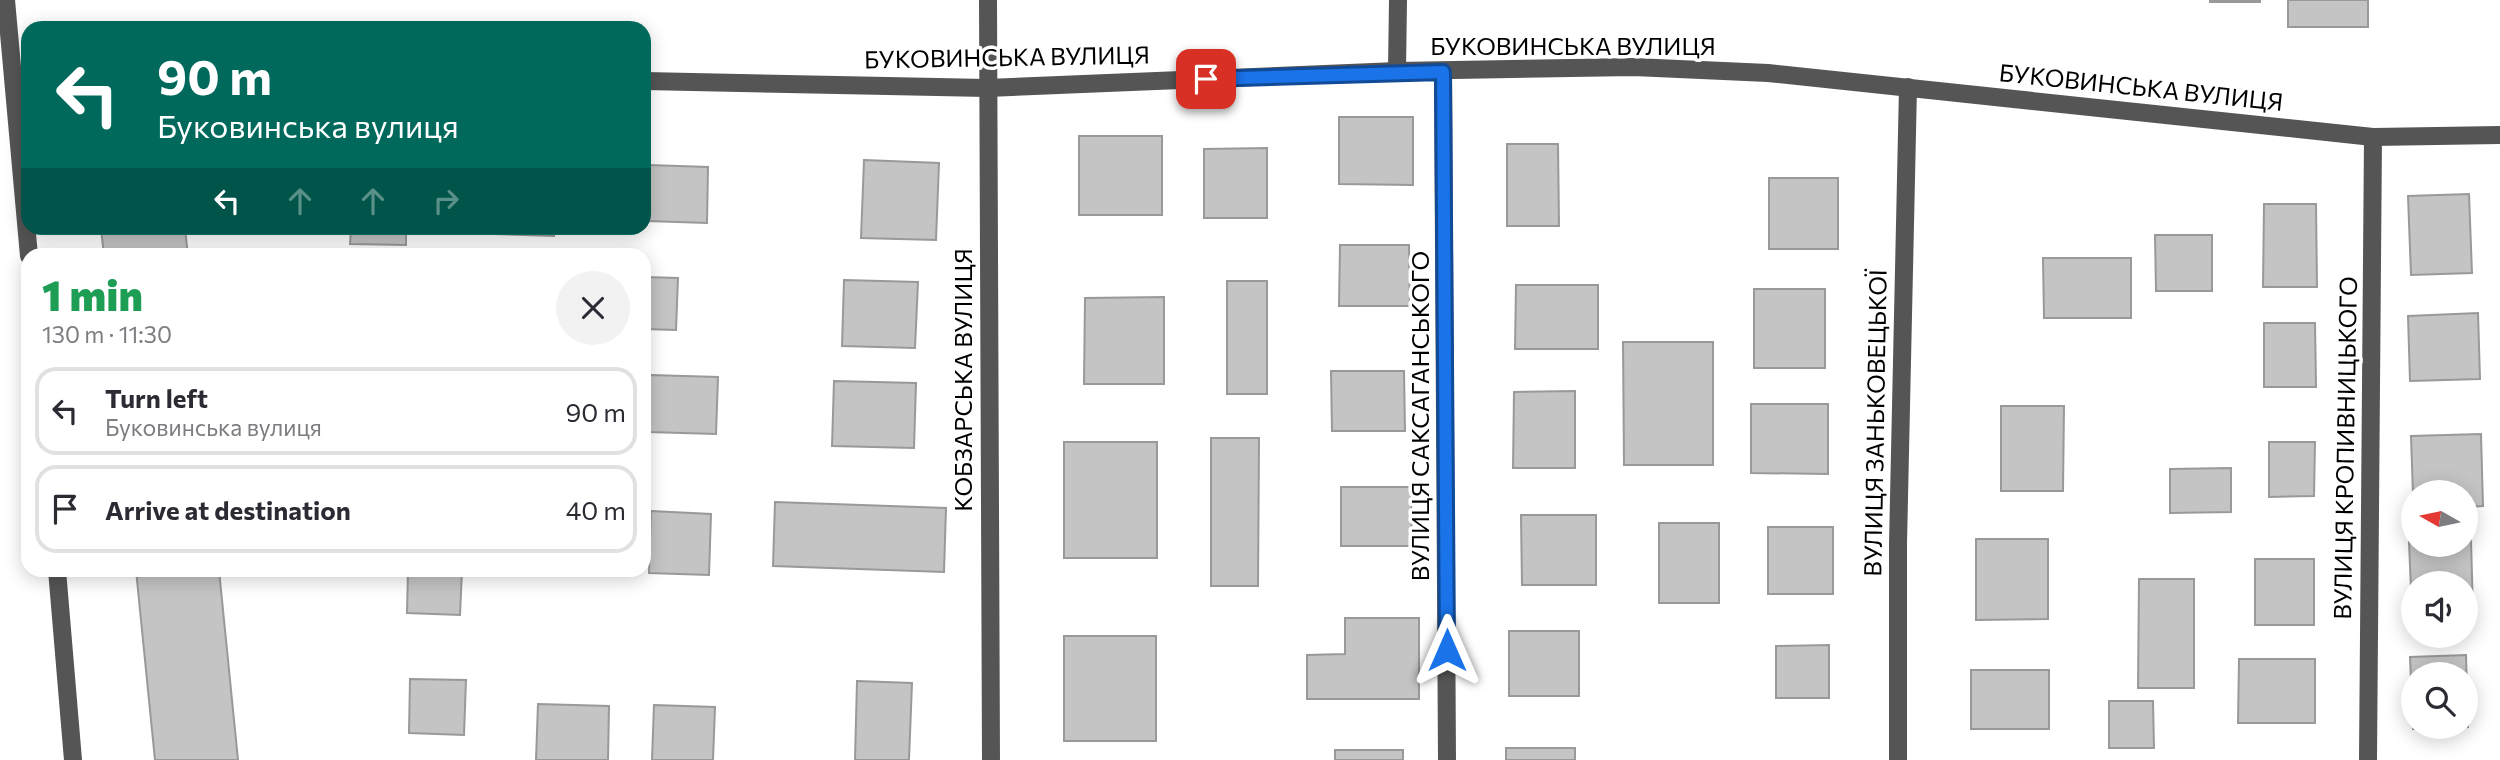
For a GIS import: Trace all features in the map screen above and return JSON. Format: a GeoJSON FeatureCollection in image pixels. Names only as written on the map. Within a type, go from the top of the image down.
{"type":"FeatureCollection","features":[{"type":"Feature","properties":{"kind":"street"},"geometry":{"type":"LineString","coordinates":[[6,0],[20,69],[21,90]]}},
{"type":"Feature","properties":{"kind":"street","name":"КОБЗАРСЬКА ВУЛИЦЯ"},"geometry":{"type":"LineString","coordinates":[[988,0],[991,760]]}},
{"type":"Feature","properties":{"kind":"street"},"geometry":{"type":"LineString","coordinates":[[1397,72],[1398,0]]}},
{"type":"Feature","properties":{"kind":"street","name":"БУКОВИНСЬКА ВУЛИЦЯ"},"geometry":{"type":"LineString","coordinates":[[651,81],[987,88],[1634,66],[1768,73],[2374,137],[2500,135]]}},
{"type":"Feature","properties":{"kind":"street","name":"ВУЛИЦЯ САКСАГАНСЬКОГО"},"geometry":{"type":"LineString","coordinates":[[1443,72],[1447,760]]}},
{"type":"Feature","properties":{"kind":"street","name":"ВУЛИЦЯ ЗАНЬКОВЕЦЬКОЇ"},"geometry":{"type":"LineString","coordinates":[[1898,760],[1898,544],[1908,87]]}},
{"type":"Feature","properties":{"kind":"street","name":"ВУЛИЦЯ КРОПИВНИЦЬКОГО"},"geometry":{"type":"LineString","coordinates":[[2368,760],[2374,137]]}},
{"type":"Feature","properties":{"kind":"street"},"geometry":{"type":"LineString","coordinates":[[58,577],[73,760]]}},
{"type":"Feature","properties":{"kind":"building"},"geometry":{"type":"Polygon","coordinates":[[[2260,0],[2260,2],[2210,2],[2260,0]]]}},
{"type":"Feature","properties":{"kind":"building"},"geometry":{"type":"Polygon","coordinates":[[[2288,0],[2368,0],[2368,27],[2288,27],[2288,0]]]}},
{"type":"Feature","properties":{"kind":"building"},"geometry":{"type":"Polygon","coordinates":[[[1339,117],[1413,117],[1413,185],[1339,184],[1339,117]]]}},
{"type":"Feature","properties":{"kind":"building"},"geometry":{"type":"Polygon","coordinates":[[[1079,136],[1162,136],[1162,215],[1079,215],[1079,136]]]}},
{"type":"Feature","properties":{"kind":"building"},"geometry":{"type":"Polygon","coordinates":[[[1507,144],[1558,144],[1559,226],[1507,226],[1507,144]]]}},
{"type":"Feature","properties":{"kind":"building"},"geometry":{"type":"Polygon","coordinates":[[[1267,148],[1267,218],[1204,218],[1204,149],[1267,148]]]}},
{"type":"Feature","properties":{"kind":"building"},"geometry":{"type":"Polygon","coordinates":[[[864,160],[939,163],[936,240],[861,238],[864,160]]]}},
{"type":"Feature","properties":{"kind":"building"},"geometry":{"type":"Polygon","coordinates":[[[651,165],[708,167],[707,223],[651,221],[651,165]]]}},
{"type":"Feature","properties":{"kind":"building"},"geometry":{"type":"Polygon","coordinates":[[[1769,178],[1838,178],[1838,249],[1769,249],[1769,178]]]}},
{"type":"Feature","properties":{"kind":"building"},"geometry":{"type":"Polygon","coordinates":[[[2469,194],[2472,273],[2411,275],[2408,196],[2469,194]]]}},
{"type":"Feature","properties":{"kind":"building"},"geometry":{"type":"Polygon","coordinates":[[[2264,204],[2316,204],[2317,287],[2263,287],[2264,204]]]}},
{"type":"Feature","properties":{"kind":"building"},"geometry":{"type":"Polygon","coordinates":[[[102,235],[186,235],[187,248],[103,248],[102,235]]]}},
{"type":"Feature","properties":{"kind":"building"},"geometry":{"type":"Polygon","coordinates":[[[351,235],[406,235],[406,245],[350,244],[351,235]]]}},
{"type":"Feature","properties":{"kind":"building"},"geometry":{"type":"Polygon","coordinates":[[[2155,235],[2212,235],[2212,291],[2156,291],[2155,235]]]}},
{"type":"Feature","properties":{"kind":"building"},"geometry":{"type":"Polygon","coordinates":[[[1340,245],[1409,245],[1410,306],[1339,306],[1340,245]]]}},
{"type":"Feature","properties":{"kind":"building"},"geometry":{"type":"Polygon","coordinates":[[[2043,258],[2131,258],[2131,318],[2044,318],[2043,258]]]}},
{"type":"Feature","properties":{"kind":"building"},"geometry":{"type":"Polygon","coordinates":[[[651,277],[678,278],[676,330],[651,329],[651,277]]]}},
{"type":"Feature","properties":{"kind":"building"},"geometry":{"type":"Polygon","coordinates":[[[844,280],[918,282],[915,348],[842,346],[844,280]]]}},
{"type":"Feature","properties":{"kind":"building"},"geometry":{"type":"Polygon","coordinates":[[[1227,281],[1267,281],[1267,394],[1227,394],[1227,281]]]}},
{"type":"Feature","properties":{"kind":"building"},"geometry":{"type":"Polygon","coordinates":[[[1516,285],[1598,285],[1598,349],[1515,349],[1516,285]]]}},
{"type":"Feature","properties":{"kind":"building"},"geometry":{"type":"Polygon","coordinates":[[[1754,289],[1825,289],[1825,368],[1754,368],[1754,289]]]}},
{"type":"Feature","properties":{"kind":"building"},"geometry":{"type":"Polygon","coordinates":[[[1164,297],[1164,384],[1084,384],[1085,298],[1164,297]]]}},
{"type":"Feature","properties":{"kind":"building"},"geometry":{"type":"Polygon","coordinates":[[[2478,313],[2480,379],[2410,381],[2408,316],[2478,313]]]}},
{"type":"Feature","properties":{"kind":"building"},"geometry":{"type":"Polygon","coordinates":[[[2264,323],[2315,323],[2316,387],[2264,387],[2264,323]]]}},
{"type":"Feature","properties":{"kind":"building"},"geometry":{"type":"Polygon","coordinates":[[[1623,342],[1713,342],[1713,465],[1624,465],[1623,342]]]}},
{"type":"Feature","properties":{"kind":"building"},"geometry":{"type":"Polygon","coordinates":[[[1331,371],[1404,371],[1405,431],[1332,431],[1331,371]]]}},
{"type":"Feature","properties":{"kind":"building"},"geometry":{"type":"Polygon","coordinates":[[[651,375],[718,377],[716,434],[651,432],[651,375]]]}},
{"type":"Feature","properties":{"kind":"building"},"geometry":{"type":"Polygon","coordinates":[[[834,381],[916,383],[914,448],[832,446],[834,381]]]}},
{"type":"Feature","properties":{"kind":"building"},"geometry":{"type":"Polygon","coordinates":[[[1575,391],[1575,468],[1513,468],[1514,392],[1575,391]]]}},
{"type":"Feature","properties":{"kind":"building"},"geometry":{"type":"Polygon","coordinates":[[[1751,404],[1828,404],[1828,474],[1751,473],[1751,404]]]}},
{"type":"Feature","properties":{"kind":"building"},"geometry":{"type":"Polygon","coordinates":[[[2001,406],[2064,406],[2063,491],[2001,491],[2001,406]]]}},
{"type":"Feature","properties":{"kind":"building"},"geometry":{"type":"Polygon","coordinates":[[[2481,434],[2483,506],[2478,506],[2478,480],[2413,480],[2411,436],[2481,434]]]}},
{"type":"Feature","properties":{"kind":"building"},"geometry":{"type":"Polygon","coordinates":[[[1211,438],[1259,438],[1258,586],[1211,586],[1211,438]]]}},
{"type":"Feature","properties":{"kind":"building"},"geometry":{"type":"Polygon","coordinates":[[[1064,442],[1157,442],[1157,558],[1064,558],[1064,442]]]}},
{"type":"Feature","properties":{"kind":"building"},"geometry":{"type":"Polygon","coordinates":[[[2269,442],[2315,442],[2314,496],[2269,497],[2269,442]]]}},
{"type":"Feature","properties":{"kind":"building"},"geometry":{"type":"Polygon","coordinates":[[[2231,468],[2231,512],[2170,513],[2170,469],[2231,468]]]}},
{"type":"Feature","properties":{"kind":"building"},"geometry":{"type":"Polygon","coordinates":[[[1341,487],[1411,487],[1412,546],[1341,546],[1341,487]]]}},
{"type":"Feature","properties":{"kind":"building"},"geometry":{"type":"Polygon","coordinates":[[[775,502],[946,508],[944,572],[773,566],[775,502]]]}},
{"type":"Feature","properties":{"kind":"building"},"geometry":{"type":"Polygon","coordinates":[[[651,511],[711,514],[709,575],[651,573],[651,511]]]}},
{"type":"Feature","properties":{"kind":"building"},"geometry":{"type":"Polygon","coordinates":[[[1521,515],[1596,515],[1596,585],[1522,585],[1521,515]]]}},
{"type":"Feature","properties":{"kind":"building"},"geometry":{"type":"Polygon","coordinates":[[[1659,523],[1719,523],[1719,603],[1659,603],[1659,523]]]}},
{"type":"Feature","properties":{"kind":"building"},"geometry":{"type":"Polygon","coordinates":[[[1768,527],[1833,527],[1833,594],[1768,594],[1768,527]]]}},
{"type":"Feature","properties":{"kind":"building"},"geometry":{"type":"Polygon","coordinates":[[[1976,539],[2048,539],[2048,619],[1976,620],[1976,539]]]}},
{"type":"Feature","properties":{"kind":"building"},"geometry":{"type":"Polygon","coordinates":[[[2410,557],[2471,557],[2472,571],[2410,571],[2410,557]]]}},
{"type":"Feature","properties":{"kind":"building"},"geometry":{"type":"Polygon","coordinates":[[[2255,559],[2314,559],[2314,625],[2255,625],[2255,559]]]}},
{"type":"Feature","properties":{"kind":"building"},"geometry":{"type":"Polygon","coordinates":[[[137,577],[220,577],[238,760],[155,760],[137,577]]]}},
{"type":"Feature","properties":{"kind":"building"},"geometry":{"type":"Polygon","coordinates":[[[408,577],[462,577],[460,615],[407,613],[408,577]]]}},
{"type":"Feature","properties":{"kind":"building"},"geometry":{"type":"Polygon","coordinates":[[[2139,579],[2194,579],[2194,688],[2138,688],[2139,579]]]}},
{"type":"Feature","properties":{"kind":"building"},"geometry":{"type":"Polygon","coordinates":[[[1345,618],[1419,618],[1419,699],[1307,699],[1307,655],[1345,654],[1345,618]]]}},
{"type":"Feature","properties":{"kind":"building"},"geometry":{"type":"Polygon","coordinates":[[[1509,631],[1579,631],[1579,696],[1509,696],[1509,631]]]}},
{"type":"Feature","properties":{"kind":"building"},"geometry":{"type":"Polygon","coordinates":[[[1064,636],[1156,636],[1156,741],[1064,741],[1064,636]]]}},
{"type":"Feature","properties":{"kind":"building"},"geometry":{"type":"Polygon","coordinates":[[[1829,645],[1829,698],[1776,698],[1776,646],[1829,645]]]}},
{"type":"Feature","properties":{"kind":"building"},"geometry":{"type":"Polygon","coordinates":[[[2466,655],[2466,662],[2410,662],[2410,657],[2466,655]]]}},
{"type":"Feature","properties":{"kind":"building"},"geometry":{"type":"Polygon","coordinates":[[[2239,659],[2315,659],[2315,723],[2238,723],[2239,659]]]}},
{"type":"Feature","properties":{"kind":"building"},"geometry":{"type":"Polygon","coordinates":[[[1971,670],[2049,670],[2049,729],[1971,729],[1971,670]]]}},
{"type":"Feature","properties":{"kind":"building"},"geometry":{"type":"Polygon","coordinates":[[[410,679],[466,680],[464,735],[409,733],[410,679]]]}},
{"type":"Feature","properties":{"kind":"building"},"geometry":{"type":"Polygon","coordinates":[[[857,681],[912,683],[909,760],[855,760],[857,681]]]}},
{"type":"Feature","properties":{"kind":"building"},"geometry":{"type":"Polygon","coordinates":[[[2109,701],[2153,701],[2154,748],[2109,748],[2109,701]]]}},
{"type":"Feature","properties":{"kind":"building"},"geometry":{"type":"Polygon","coordinates":[[[538,704],[609,706],[608,760],[536,760],[538,704]]]}},
{"type":"Feature","properties":{"kind":"building"},"geometry":{"type":"Polygon","coordinates":[[[654,705],[715,707],[713,760],[652,760],[654,705]]]}},
{"type":"Feature","properties":{"kind":"building"},"geometry":{"type":"Polygon","coordinates":[[[1506,748],[1575,748],[1575,760],[1506,760],[1506,748]]]}},
{"type":"Feature","properties":{"kind":"building"},"geometry":{"type":"Polygon","coordinates":[[[1335,750],[1403,750],[1403,760],[1335,760],[1335,750]]]}},
{"type":"Feature","properties":{"kind":"route"},"geometry":{"type":"LineString","coordinates":[[1206,79],[1443,72],[1447,650]]}}]}
